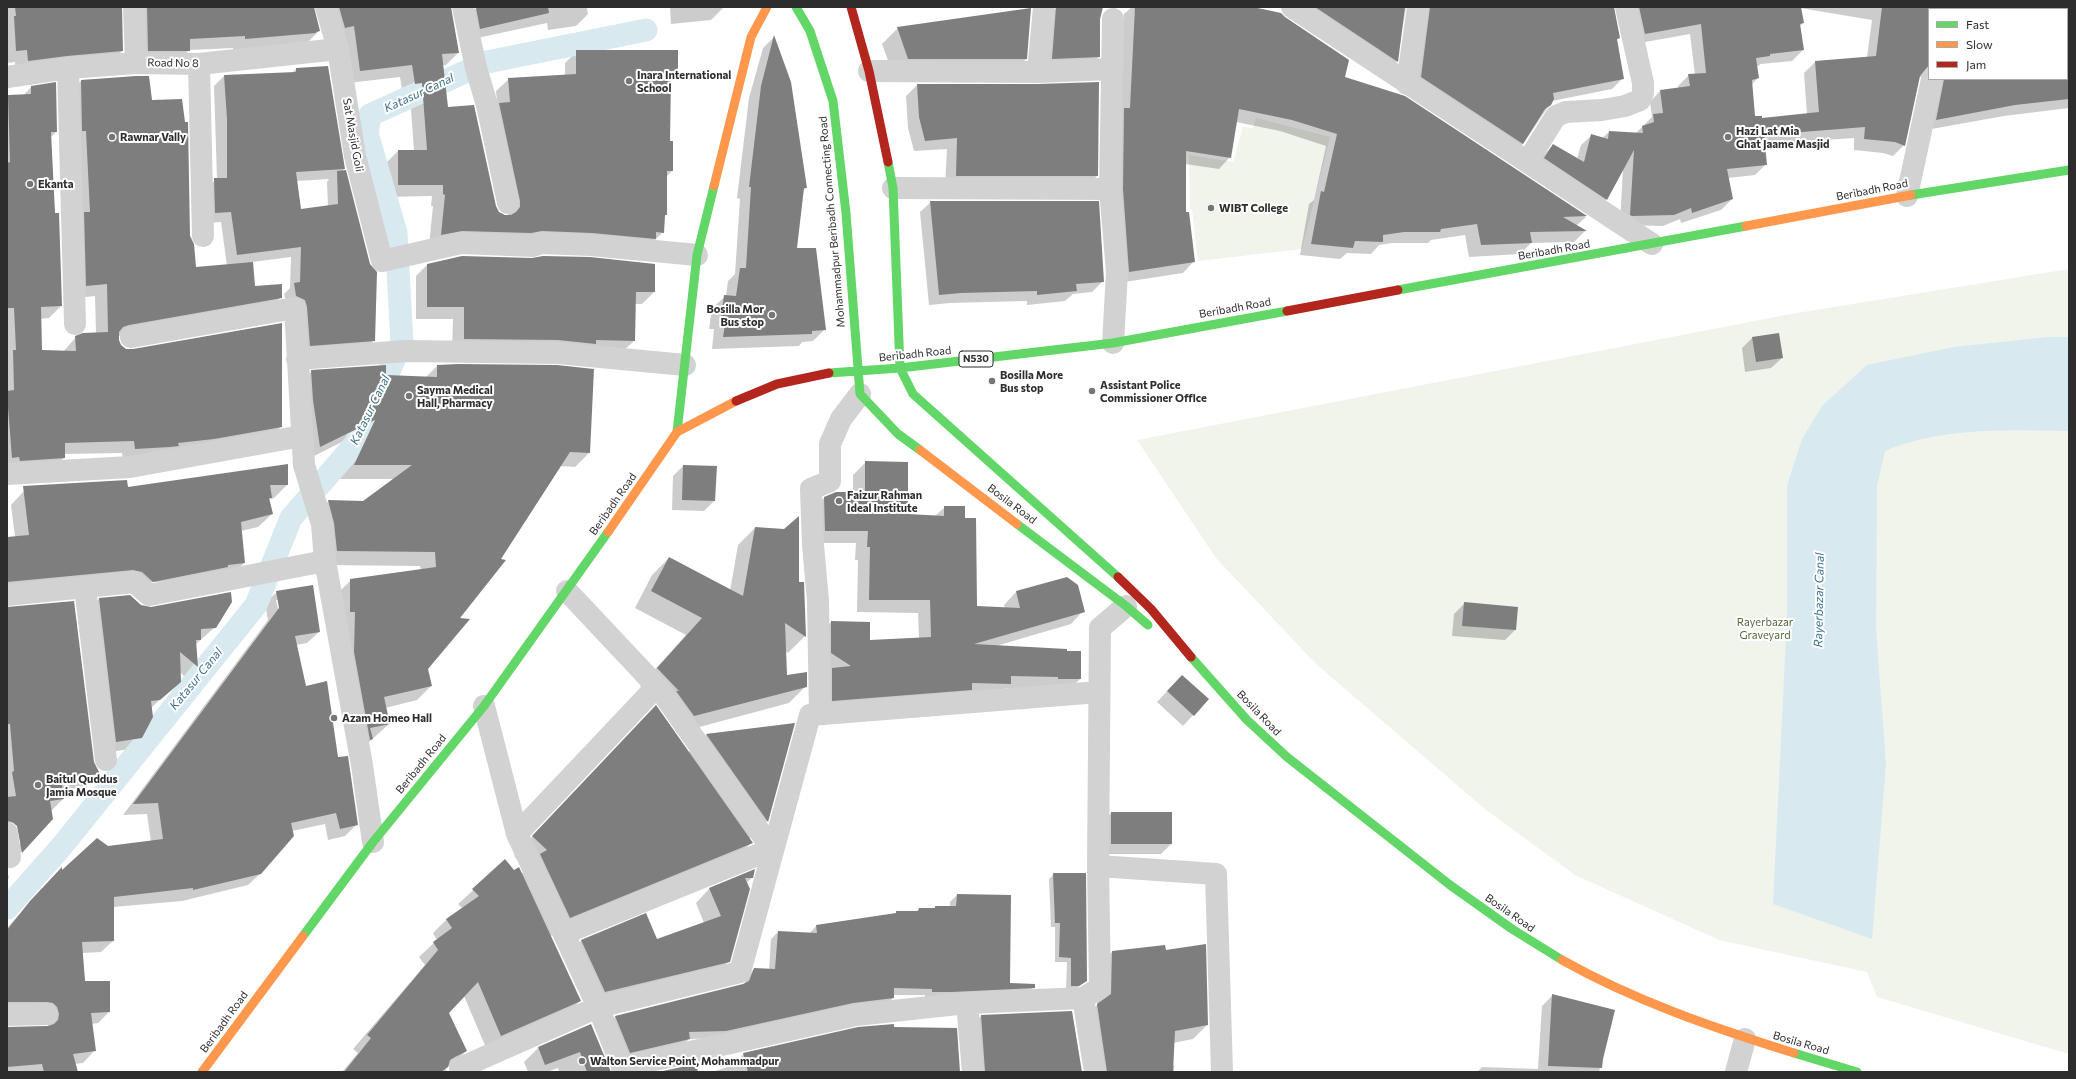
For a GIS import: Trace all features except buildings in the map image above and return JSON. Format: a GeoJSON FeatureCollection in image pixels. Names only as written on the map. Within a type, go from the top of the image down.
{"type":"FeatureCollection","features":[{"type":"Feature","properties":{"kind":"main road"},"geometry":{"type":"LineString","coordinates":[[677,432],[697,255],[751,37],[767,7]]}},
{"type":"Feature","properties":{"kind":"main road","name":"Mohammadpur Beribadh Connecting Road"},"geometry":{"type":"LineString","coordinates":[[796,7],[810,31],[833,101],[846,213],[857,371],[860,394]]}},
{"type":"Feature","properties":{"kind":"main road"},"geometry":{"type":"LineString","coordinates":[[851,7],[869,72],[893,188],[900,368]]}},
{"type":"Feature","properties":{"kind":"main road","name":"Beribadh Road"},"geometry":{"type":"LineString","coordinates":[[202,1072],[373,842],[484,706],[567,591],[677,432],[723,406],[777,384],[822,374],[900,368],[1113,343],[1907,196],[2069,170]]}},
{"type":"Feature","properties":{"kind":"main road","name":"Bosila Road"},"geometry":{"type":"LineString","coordinates":[[900,368],[913,394],[1134,592],[1157,615],[1208,676],[1264,737],[1438,878],[1529,941],[1609,984],[1672,1012],[1745,1039],[1857,1072]]}},
{"type":"Feature","properties":{"kind":"main road","name":"Bosila Road"},"geometry":{"type":"LineString","coordinates":[[860,394],[898,434],[1126,606],[1208,676]]}},
{"type":"Feature","properties":{"kind":"street"},"geometry":{"type":"LineString","coordinates":[[134,7],[136,63]]}},
{"type":"Feature","properties":{"kind":"street","name":"Sat Masjid Goli"},"geometry":{"type":"LineString","coordinates":[[326,7],[338,49],[355,156],[382,261],[461,243],[533,246],[541,243],[591,245],[697,255]]}},
{"type":"Feature","properties":{"kind":"street"},"geometry":{"type":"LineString","coordinates":[[463,7],[476,68],[488,105],[508,203]]}},
{"type":"Feature","properties":{"kind":"street"},"geometry":{"type":"LineString","coordinates":[[1038,72],[1044,7]]}},
{"type":"Feature","properties":{"kind":"street"},"geometry":{"type":"LineString","coordinates":[[1292,7],[1652,244]]}},
{"type":"Feature","properties":{"kind":"street"},"geometry":{"type":"LineString","coordinates":[[1407,84],[1418,7]]}},
{"type":"Feature","properties":{"kind":"street"},"geometry":{"type":"LineString","coordinates":[[1526,162],[1556,116],[1566,112],[1602,110],[1625,106],[1640,100],[1643,93],[1643,83],[1626,7]]}},
{"type":"Feature","properties":{"kind":"street"},"geometry":{"type":"LineString","coordinates":[[1113,19],[1110,189],[1117,272],[1113,343]]}},
{"type":"Feature","properties":{"kind":"street","name":"Road No 8"},"geometry":{"type":"LineString","coordinates":[[7,77],[68,68],[136,63],[199,64],[338,49]]}},
{"type":"Feature","properties":{"kind":"street"},"geometry":{"type":"LineString","coordinates":[[199,64],[203,236]]}},
{"type":"Feature","properties":{"kind":"street"},"geometry":{"type":"LineString","coordinates":[[68,68],[75,324]]}},
{"type":"Feature","properties":{"kind":"street"},"geometry":{"type":"LineString","coordinates":[[869,72],[1038,72],[1112,69]]}},
{"type":"Feature","properties":{"kind":"street"},"geometry":{"type":"LineString","coordinates":[[1907,196],[1932,80]]}},
{"type":"Feature","properties":{"kind":"street"},"geometry":{"type":"LineString","coordinates":[[893,188],[1110,189]]}},
{"type":"Feature","properties":{"kind":"street"},"geometry":{"type":"LineString","coordinates":[[131,337],[295,308],[304,465],[322,524],[325,560],[362,765],[373,842]]}},
{"type":"Feature","properties":{"kind":"street"},"geometry":{"type":"LineString","coordinates":[[297,359],[406,351],[558,353],[684,365]]}},
{"type":"Feature","properties":{"kind":"street"},"geometry":{"type":"LineString","coordinates":[[820,714],[818,601],[811,489],[830,481],[830,444],[841,419],[860,394]]}},
{"type":"Feature","properties":{"kind":"street"},"geometry":{"type":"LineString","coordinates":[[7,474],[130,467],[302,436]]}},
{"type":"Feature","properties":{"kind":"street"},"geometry":{"type":"LineString","coordinates":[[7,595],[134,582],[149,595],[325,560]]}},
{"type":"Feature","properties":{"kind":"street"},"geometry":{"type":"LineString","coordinates":[[85,587],[106,760]]}},
{"type":"Feature","properties":{"kind":"street"},"geometry":{"type":"LineString","coordinates":[[567,591],[656,687],[772,849]]}},
{"type":"Feature","properties":{"kind":"street"},"geometry":{"type":"LineString","coordinates":[[484,706],[517,834],[565,933],[624,1070],[856,1015],[968,1004],[1083,998],[1100,988],[1098,866],[1100,628],[1126,606]]}},
{"type":"Feature","properties":{"kind":"street"},"geometry":{"type":"LineString","coordinates":[[517,834],[656,687]]}},
{"type":"Feature","properties":{"kind":"street"},"geometry":{"type":"LineString","coordinates":[[462,1072],[460,1068],[598,1007],[740,972],[772,849],[810,715],[1099,692]]}},
{"type":"Feature","properties":{"kind":"street"},"geometry":{"type":"LineString","coordinates":[[7,834],[10,857]]}},
{"type":"Feature","properties":{"kind":"street"},"geometry":{"type":"LineString","coordinates":[[565,933],[772,849]]}},
{"type":"Feature","properties":{"kind":"street"},"geometry":{"type":"LineString","coordinates":[[1098,866],[1216,874],[1222,1072]]}},
{"type":"Feature","properties":{"kind":"street"},"geometry":{"type":"LineString","coordinates":[[1083,998],[1095,1072]]}},
{"type":"Feature","properties":{"kind":"street"},"geometry":{"type":"LineString","coordinates":[[968,1004],[973,1072]]}},
{"type":"Feature","properties":{"kind":"street"},"geometry":{"type":"LineString","coordinates":[[7,1015],[47,1014]]}},
{"type":"Feature","properties":{"kind":"street"},"geometry":{"type":"LineString","coordinates":[[1736,1072],[1745,1039]]}},
{"type":"Feature","properties":{"kind":"green space"},"geometry":{"type":"Polygon","coordinates":[[[1256,118],[1330,137],[1302,249],[1198,261],[1192,209],[1190,209],[1189,155],[1233,162],[1243,127],[1253,128],[1256,118]]]}},
{"type":"Feature","properties":{"kind":"green space","name":"Rayerbazar Graveyard"},"geometry":{"type":"Polygon","coordinates":[[[2069,269],[2069,1054],[1877,997],[1867,972],[1719,940],[1575,875],[1486,810],[1315,663],[1216,558],[1137,440],[1791,314],[2069,269]]]}},
{"type":"Feature","properties":{"kind":"water","name":"Rayerbazar Canal"},"geometry":{"type":"Polygon","coordinates":[[[2048,337],[2069,337],[2069,431],[2023,430],[1952,434],[1907,443],[1885,451],[1877,486],[1876,629],[1886,764],[1872,939],[1773,904],[1787,616],[1787,486],[1802,439],[1822,406],[1867,365],[1954,347],[2048,337]]]}},
{"type":"Feature","properties":{"kind":"waterway","name":"Katasur Canal"},"geometry":{"type":"LineString","coordinates":[[7,908],[62,846],[256,605],[291,518],[355,444],[402,343],[396,233],[367,133],[370,115],[487,62],[646,30]]}},
{"type":"Feature","properties":{"kind":"traffic: fast"},"geometry":{"type":"LineString","coordinates":[[796,7],[810,31],[833,101],[846,213],[860,394],[898,434],[920,450]]}},
{"type":"Feature","properties":{"kind":"traffic: fast"},"geometry":{"type":"LineString","coordinates":[[888,162],[893,188],[900,368],[913,394],[1118,577]]}},
{"type":"Feature","properties":{"kind":"traffic: fast"},"geometry":{"type":"LineString","coordinates":[[1911,195],[2069,170]]}},
{"type":"Feature","properties":{"kind":"traffic: fast"},"geometry":{"type":"LineString","coordinates":[[677,432],[697,255],[714,186]]}},
{"type":"Feature","properties":{"kind":"traffic: fast"},"geometry":{"type":"LineString","coordinates":[[1398,290],[1746,226]]}},
{"type":"Feature","properties":{"kind":"traffic: fast"},"geometry":{"type":"LineString","coordinates":[[829,373],[900,368],[1113,343],[1287,311]]}},
{"type":"Feature","properties":{"kind":"traffic: fast"},"geometry":{"type":"LineString","coordinates":[[1017,524],[1126,606],[1148,625]]}},
{"type":"Feature","properties":{"kind":"traffic: fast"},"geometry":{"type":"LineString","coordinates":[[303,936],[373,842],[484,706],[608,532]]}},
{"type":"Feature","properties":{"kind":"traffic: fast"},"geometry":{"type":"LineString","coordinates":[[1191,657],[1247,720],[1287,757],[1450,885],[1512,929],[1562,960]]}},
{"type":"Feature","properties":{"kind":"traffic: fast"},"geometry":{"type":"LineString","coordinates":[[1794,1053],[1857,1072]]}},
{"type":"Feature","properties":{"kind":"traffic: slow"},"geometry":{"type":"LineString","coordinates":[[714,186],[751,37],[767,7]]}},
{"type":"Feature","properties":{"kind":"traffic: slow"},"geometry":{"type":"LineString","coordinates":[[1746,226],[1911,195]]}},
{"type":"Feature","properties":{"kind":"traffic: slow"},"geometry":{"type":"LineString","coordinates":[[608,532],[677,432],[736,401]]}},
{"type":"Feature","properties":{"kind":"traffic: slow"},"geometry":{"type":"LineString","coordinates":[[920,450],[1017,524]]}},
{"type":"Feature","properties":{"kind":"traffic: slow"},"geometry":{"type":"LineString","coordinates":[[202,1072],[303,936]]}},
{"type":"Feature","properties":{"kind":"traffic: slow"},"geometry":{"type":"LineString","coordinates":[[1562,960],[1646,1001],[1734,1034],[1794,1053]]}},
{"type":"Feature","properties":{"kind":"traffic: jam"},"geometry":{"type":"LineString","coordinates":[[851,7],[869,71],[888,162]]}},
{"type":"Feature","properties":{"kind":"traffic: jam"},"geometry":{"type":"LineString","coordinates":[[1287,311],[1398,290]]}},
{"type":"Feature","properties":{"kind":"traffic: jam"},"geometry":{"type":"LineString","coordinates":[[736,401],[777,384],[829,373]]}},
{"type":"Feature","properties":{"kind":"traffic: jam"},"geometry":{"type":"LineString","coordinates":[[1118,577],[1151,609],[1191,657]]}},
{"type":"Feature","properties":{"kind":"place","name":"Inara International School"},"geometry":{"type":"Point","coordinates":[629,81]}},
{"type":"Feature","properties":{"kind":"place","name":"Rawnar Vally"},"geometry":{"type":"Point","coordinates":[112,137]}},
{"type":"Feature","properties":{"kind":"place","name":"Hazi Lat Mia Ghat Jaame Masjid"},"geometry":{"type":"Point","coordinates":[1728,137]}},
{"type":"Feature","properties":{"kind":"place","name":"Ekanta"},"geometry":{"type":"Point","coordinates":[30,184]}},
{"type":"Feature","properties":{"kind":"place","name":"WIBT College"},"geometry":{"type":"Point","coordinates":[1211,208]}},
{"type":"Feature","properties":{"kind":"place","name":"Bosilla Mor Bus stop"},"geometry":{"type":"Point","coordinates":[772,315]}},
{"type":"Feature","properties":{"kind":"place","name":"Bosilla More Bus stop"},"geometry":{"type":"Point","coordinates":[992,381]}},
{"type":"Feature","properties":{"kind":"place","name":"Assistant Police Commissioner Office"},"geometry":{"type":"Point","coordinates":[1092,391]}},
{"type":"Feature","properties":{"kind":"place","name":"Sayma Medical Hall, Pharmacy"},"geometry":{"type":"Point","coordinates":[409,396]}},
{"type":"Feature","properties":{"kind":"place","name":"Faizur Rahman Ideal Institute"},"geometry":{"type":"Point","coordinates":[839,501]}},
{"type":"Feature","properties":{"kind":"place","name":"Azam Homeo Hall"},"geometry":{"type":"Point","coordinates":[334,718]}},
{"type":"Feature","properties":{"kind":"place","name":"Baitul Quddus Jamia Mosque"},"geometry":{"type":"Point","coordinates":[38,785]}},
{"type":"Feature","properties":{"kind":"place","name":"Walton Service Point, Mohammadpur"},"geometry":{"type":"Point","coordinates":[582,1061]}}]}
